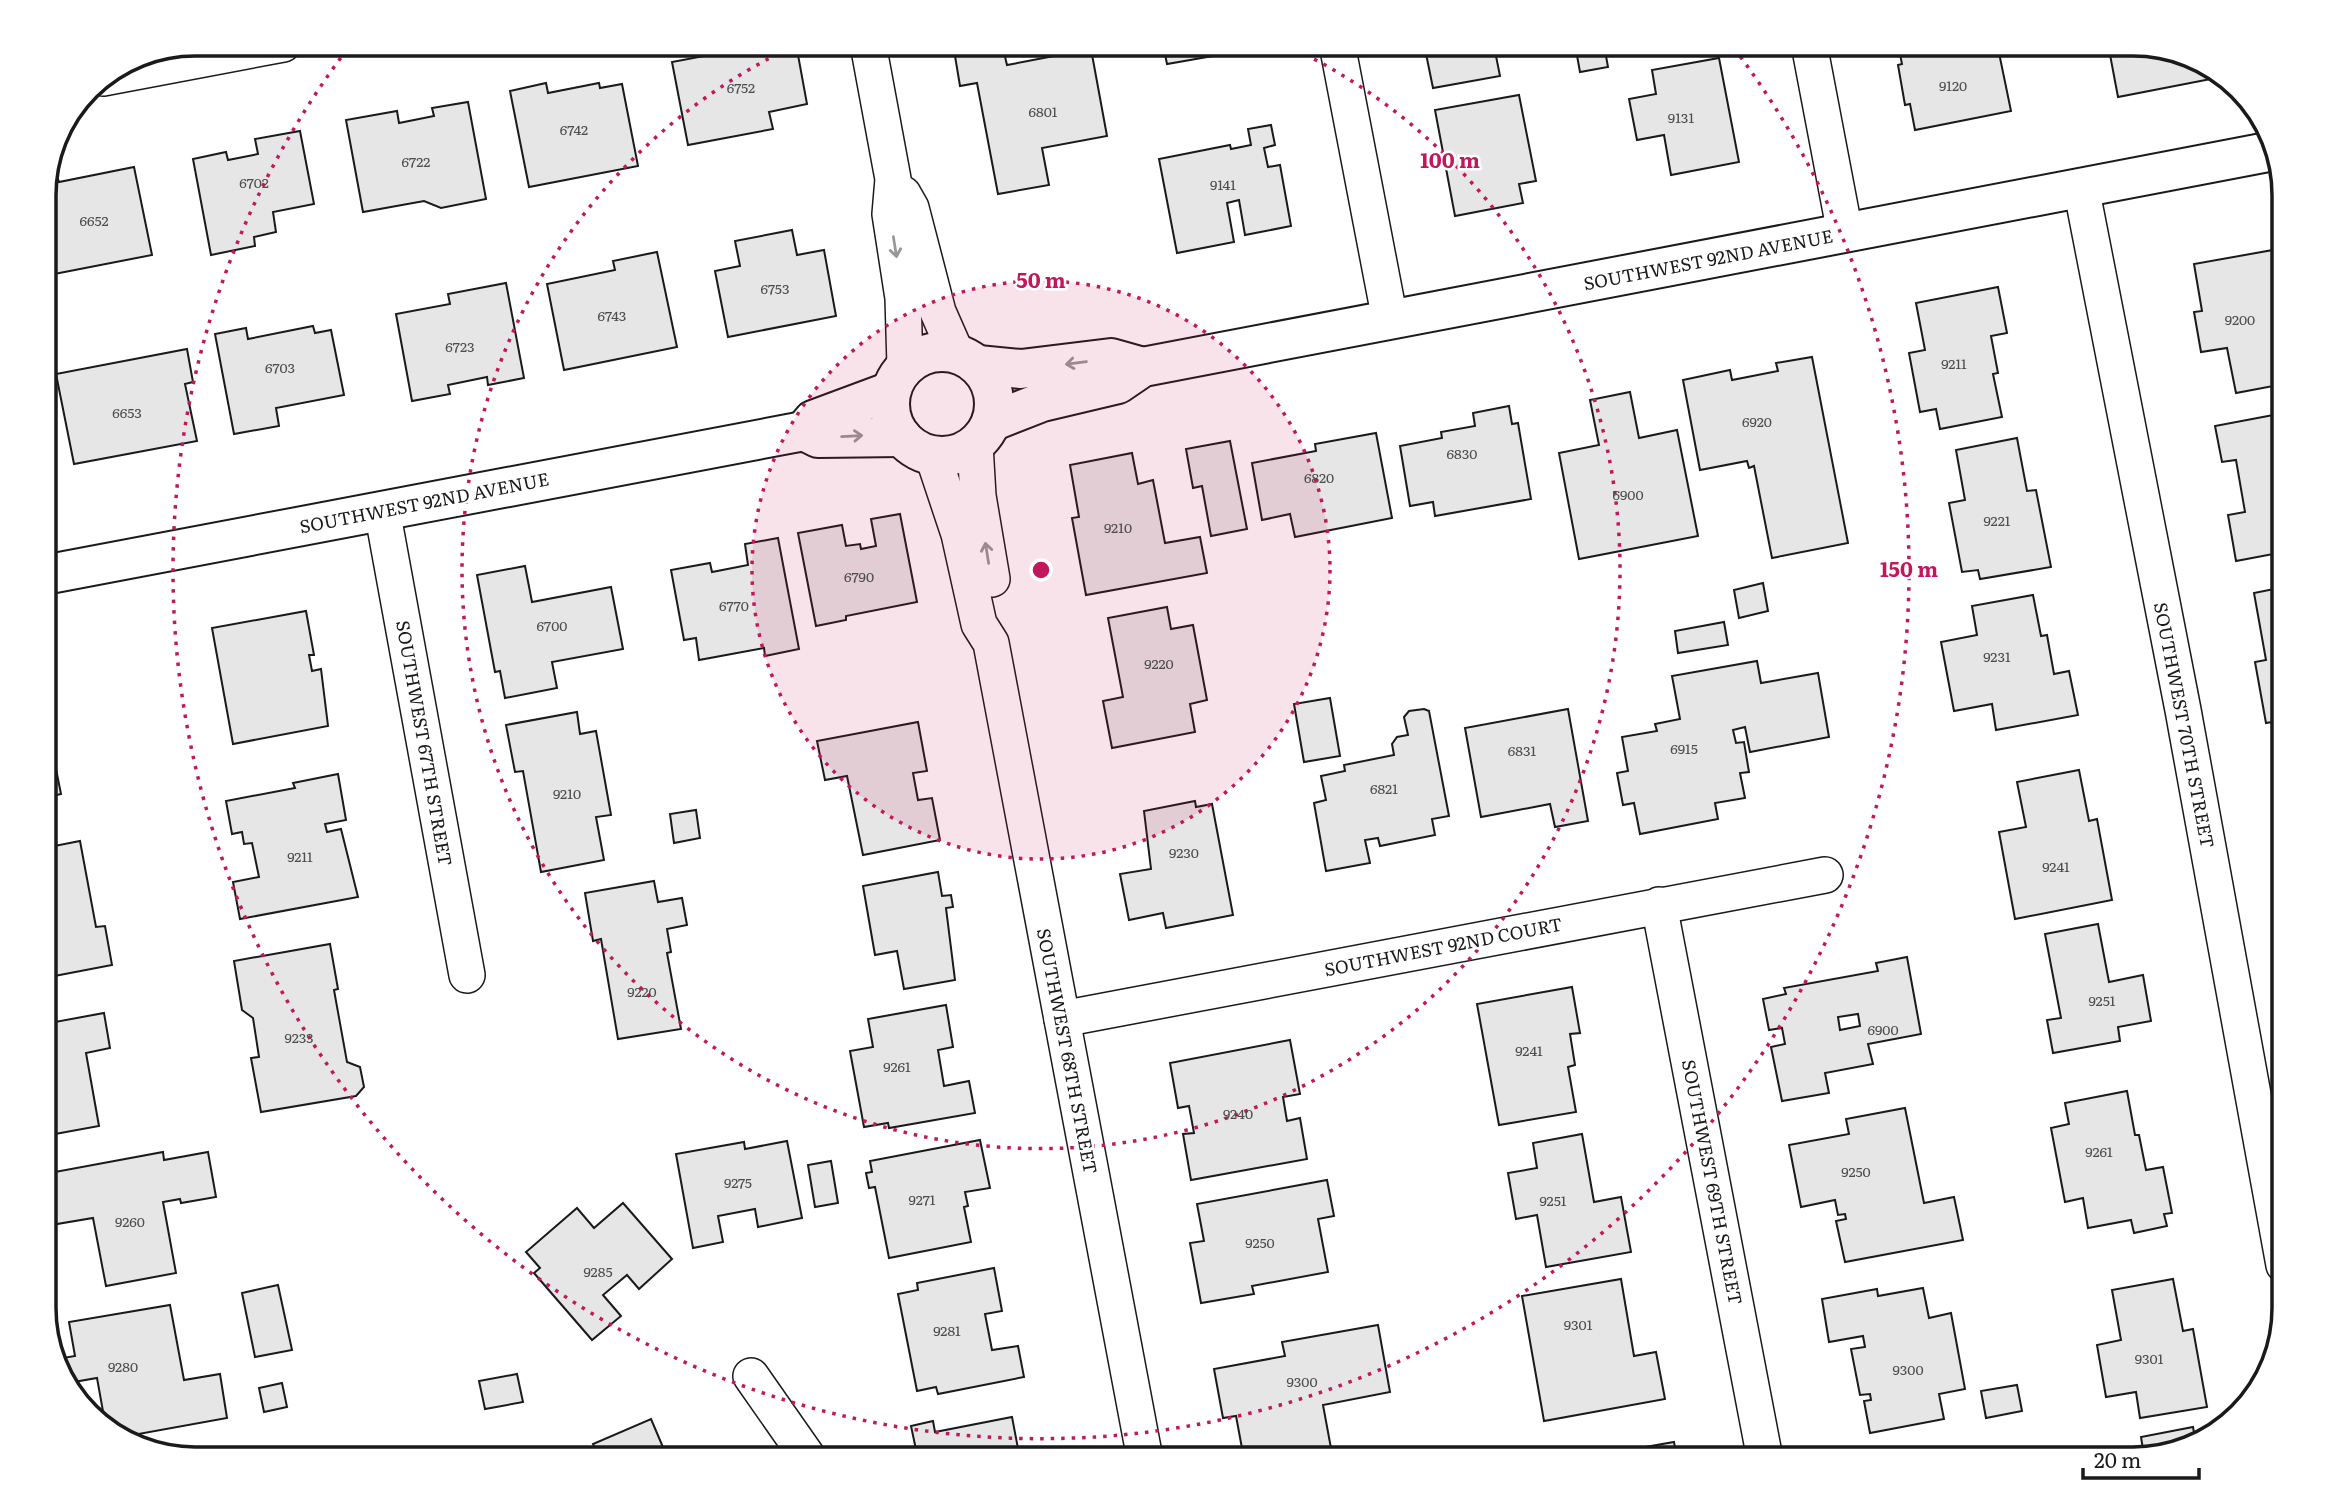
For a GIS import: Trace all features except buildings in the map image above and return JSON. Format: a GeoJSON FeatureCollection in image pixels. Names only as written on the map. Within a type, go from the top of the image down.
{"type":"FeatureCollection","features":[{"type":"Feature","properties":{"kind":"street"},"geometry":{"type":"LineString","coordinates":[[130,73],[219,56]]}},
{"type":"Feature","properties":{"kind":"street"},"geometry":{"type":"LineString","coordinates":[[870,56],[893,179],[890,214],[903,298],[898,379],[892,415],[917,446],[963,453],[983,434],[995,407],[994,392],[967,359],[938,312],[911,208],[893,179]]}},
{"type":"Feature","properties":{"kind":"street"},"geometry":{"type":"LineString","coordinates":[[1339,56],[1390,320]]}},
{"type":"Feature","properties":{"kind":"street"},"geometry":{"type":"LineString","coordinates":[[1812,56],[1845,233]]}},
{"type":"Feature","properties":{"kind":"street","name":"SOUTHWEST 92ND AVENUE"},"geometry":{"type":"LineString","coordinates":[[983,434],[1042,402],[1118,384],[1143,367],[2265,153]]}},
{"type":"Feature","properties":{"kind":"street","name":"SOUTHWEST 70TH STREET"},"geometry":{"type":"LineString","coordinates":[[2081,187],[2178,683],[2272,1199]]}},
{"type":"Feature","properties":{"kind":"street"},"geometry":{"type":"LineString","coordinates":[[898,379],[934,351],[967,359]]}},
{"type":"Feature","properties":{"kind":"street","name":"SOUTHWEST 92ND AVENUE"},"geometry":{"type":"LineString","coordinates":[[967,359],[1021,369],[1111,358],[1143,367]]}},
{"type":"Feature","properties":{"kind":"street","name":"SOUTHWEST 92ND AVENUE"},"geometry":{"type":"LineString","coordinates":[[804,431],[813,420],[898,379]]}},
{"type":"Feature","properties":{"kind":"street","name":"SOUTHWEST 92ND AVENUE"},"geometry":{"type":"LineString","coordinates":[[56,573],[804,431],[818,438],[917,446]]}},
{"type":"Feature","properties":{"kind":"street","name":"SOUTHWEST 68TH STREET"},"geometry":{"type":"LineString","coordinates":[[983,434],[978,496],[999,622],[991,643]]}},
{"type":"Feature","properties":{"kind":"street","name":"SOUTHWEST 68TH STREET"},"geometry":{"type":"LineString","coordinates":[[917,446],[959,534],[979,624],[991,643],[1143,1447]]}},
{"type":"Feature","properties":{"kind":"street","name":"SOUTHWEST 67TH STREET"},"geometry":{"type":"LineString","coordinates":[[382,510],[467,975]]}},
{"type":"Feature","properties":{"kind":"street","name":"SOUTHWEST 92ND COURT"},"geometry":{"type":"LineString","coordinates":[[1062,1018],[1825,875]]}},
{"type":"Feature","properties":{"kind":"street","name":"SOUTHWEST 69TH STREET"},"geometry":{"type":"LineString","coordinates":[[1659,905],[1763,1447]]}},
{"type":"Feature","properties":{"kind":"street"},"geometry":{"type":"LineString","coordinates":[[751,1376],[801,1447]]}}]}
